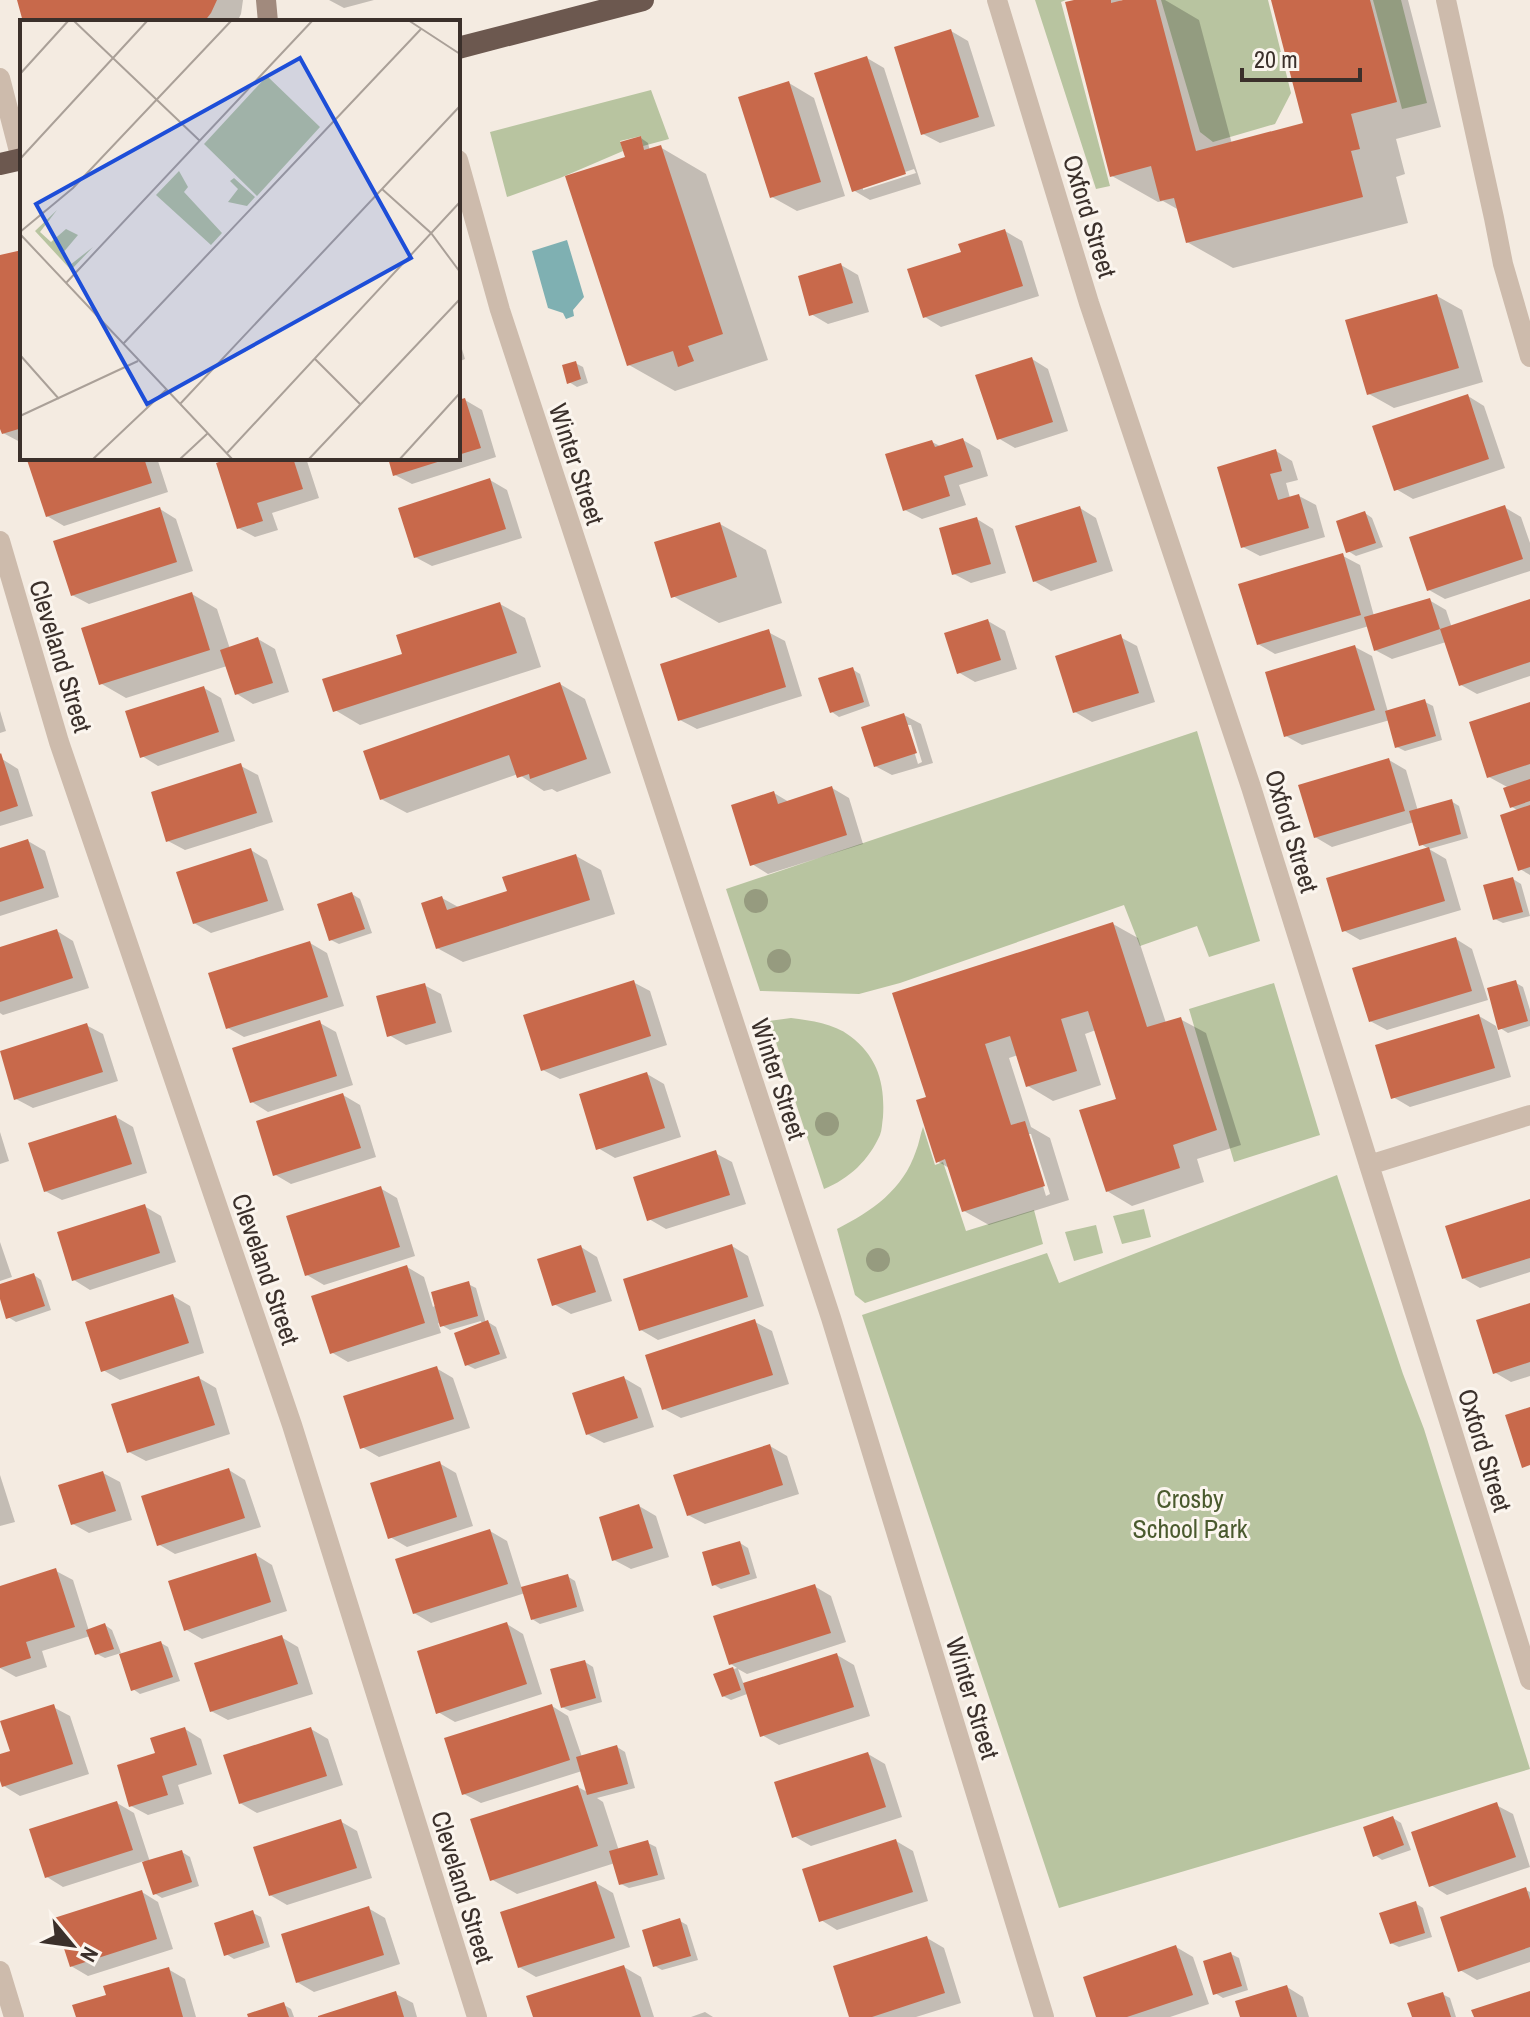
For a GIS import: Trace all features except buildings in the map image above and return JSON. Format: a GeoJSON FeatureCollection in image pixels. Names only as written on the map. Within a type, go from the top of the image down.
{"type":"FeatureCollection","features":[{"type":"Feature","properties":{"kind":"highway"},"geometry":{"type":"LineString","coordinates":[[460,47],[643,0]]}},
{"type":"Feature","properties":{"kind":"highway"},"geometry":{"type":"LineString","coordinates":[[0,164],[20,159]]}},
{"type":"Feature","properties":{"kind":"main road"},"geometry":{"type":"LineString","coordinates":[[266,0],[268,20]]}},
{"type":"Feature","properties":{"kind":"street","name":"Oxford Street"},"geometry":{"type":"LineString","coordinates":[[997,0],[1089,303],[1251,787],[1530,1680]]}},
{"type":"Feature","properties":{"kind":"street"},"geometry":{"type":"LineString","coordinates":[[1446,0],[1503,264],[1530,357]]}},
{"type":"Feature","properties":{"kind":"street"},"geometry":{"type":"LineString","coordinates":[[0,78],[20,152]]}},
{"type":"Feature","properties":{"kind":"street","name":"Winter Street"},"geometry":{"type":"LineString","coordinates":[[460,167],[509,339],[827,1308],[1044,2017]]}},
{"type":"Feature","properties":{"kind":"street","name":"Cleveland Street"},"geometry":{"type":"LineString","coordinates":[[0,541],[59,742],[292,1425],[477,2017]]}},
{"type":"Feature","properties":{"kind":"street"},"geometry":{"type":"LineString","coordinates":[[1369,1165],[1530,1115]]}},
{"type":"Feature","properties":{"kind":"street"},"geometry":{"type":"LineString","coordinates":[[0,1971],[14,2017]]}},
{"type":"Feature","properties":{"kind":"green space"},"geometry":{"type":"Polygon","coordinates":[[[1035,0],[1066,0],[1061,2],[1110,186],[1096,189],[1035,0]]]}},
{"type":"Feature","properties":{"kind":"green space"},"geometry":{"type":"Polygon","coordinates":[[[1161,0],[1268,0],[1291,93],[1275,124],[1213,142],[1200,132],[1161,0]]]}},
{"type":"Feature","properties":{"kind":"green space"},"geometry":{"type":"Polygon","coordinates":[[[1373,0],[1401,0],[1427,103],[1402,109],[1373,0]]]}},
{"type":"Feature","properties":{"kind":"green space"},"geometry":{"type":"Polygon","coordinates":[[[651,90],[669,139],[643,146],[641,136],[620,141],[623,151],[507,197],[490,132],[651,90]]]}},
{"type":"Feature","properties":{"kind":"green space"},"geometry":{"type":"Polygon","coordinates":[[[1197,731],[1260,941],[1209,957],[1197,926],[1140,946],[1124,905],[900,983],[859,994],[760,991],[726,889],[1197,731]]]}},
{"type":"Feature","properties":{"kind":"green space"},"geometry":{"type":"Polygon","coordinates":[[[1274,983],[1320,1135],[1234,1162],[1189,1009],[1274,983]]]}},
{"type":"Feature","properties":{"kind":"green space"},"geometry":{"type":"Polygon","coordinates":[[[791,1018],[829,1025],[850,1036],[867,1053],[881,1082],[881,1133],[857,1168],[824,1189],[769,1021],[791,1018]]]}},
{"type":"Feature","properties":{"kind":"green space"},"geometry":{"type":"Polygon","coordinates":[[[923,1127],[935,1165],[943,1162],[966,1231],[1034,1210],[1043,1244],[865,1303],[855,1295],[837,1229],[874,1207],[895,1188],[910,1165],[923,1127]]]}},
{"type":"Feature","properties":{"kind":"green space","name":"Crosby School Park"},"geometry":{"type":"Polygon","coordinates":[[[1337,1175],[1424,1429],[1530,1769],[1059,1908],[862,1315],[1047,1253],[1059,1283],[1337,1175]]]}},
{"type":"Feature","properties":{"kind":"green space"},"geometry":{"type":"Polygon","coordinates":[[[1144,1209],[1151,1237],[1122,1244],[1113,1216],[1144,1209]]]}},
{"type":"Feature","properties":{"kind":"green space"},"geometry":{"type":"Polygon","coordinates":[[[1096,1225],[1103,1253],[1074,1261],[1065,1232],[1096,1225]]]}},
{"type":"Feature","properties":{"kind":"water"},"geometry":{"type":"Polygon","coordinates":[[[567,240],[584,297],[573,310],[574,316],[566,319],[563,313],[548,308],[532,251],[567,240]]]}}]}
